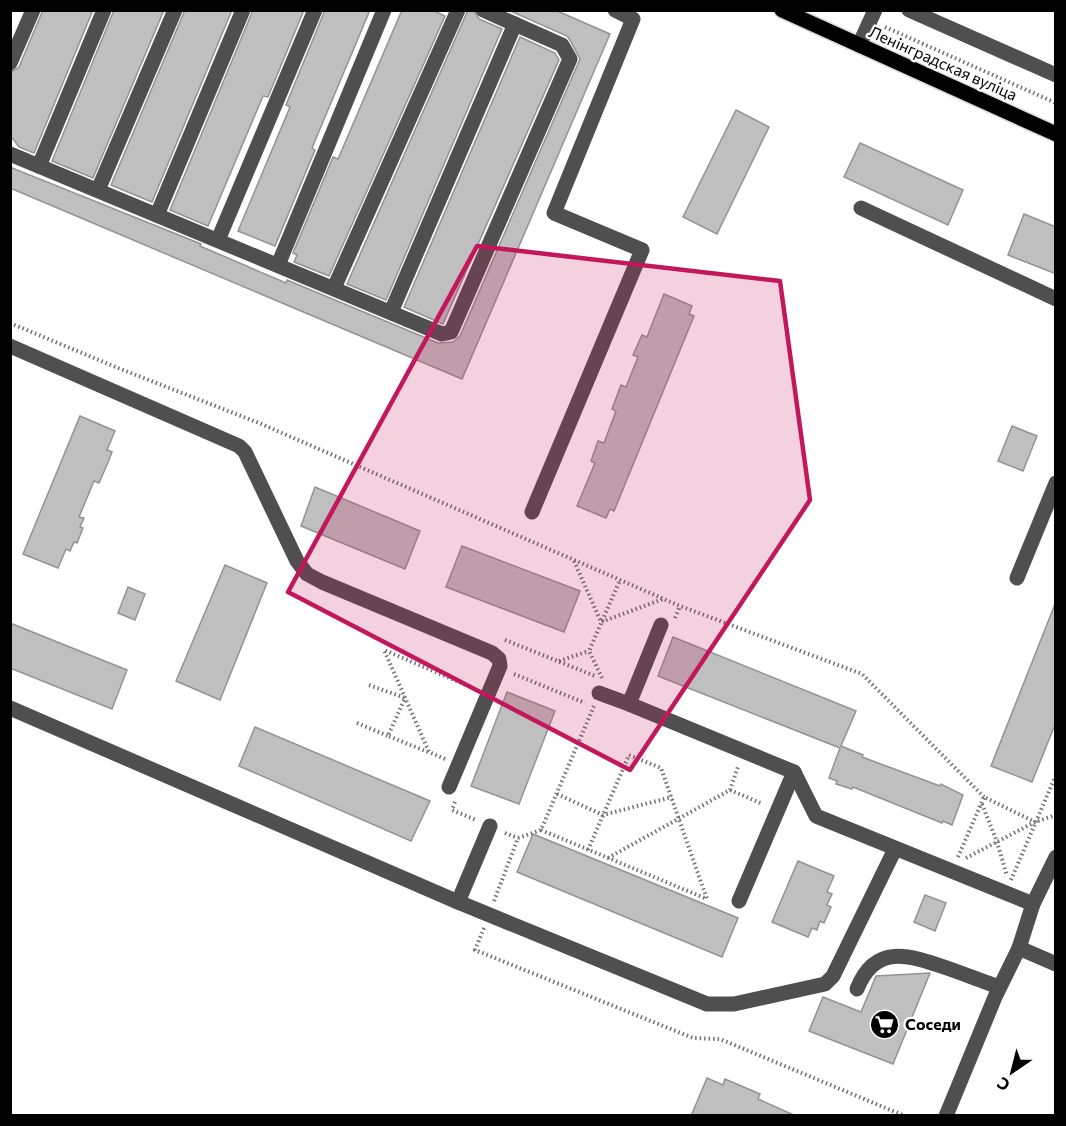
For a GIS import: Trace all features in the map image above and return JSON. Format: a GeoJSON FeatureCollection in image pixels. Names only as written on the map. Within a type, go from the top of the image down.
{"type":"FeatureCollection","features":[{"type":"Feature","properties":{"kind":"main road","name":"Ленінградская вуліца"},"geometry":{"type":"LineString","coordinates":[[782,10],[1056,134]]}},
{"type":"Feature","properties":{"kind":"street"},"geometry":{"type":"LineString","coordinates":[[10,63],[33,10]]}},
{"type":"Feature","properties":{"kind":"street"},"geometry":{"type":"LineString","coordinates":[[39,166],[104,10]]}},
{"type":"Feature","properties":{"kind":"street"},"geometry":{"type":"LineString","coordinates":[[98,190],[175,10]]}},
{"type":"Feature","properties":{"kind":"street"},"geometry":{"type":"LineString","coordinates":[[157,215],[243,10]]}},
{"type":"Feature","properties":{"kind":"street"},"geometry":{"type":"LineString","coordinates":[[218,240],[315,10]]}},
{"type":"Feature","properties":{"kind":"street"},"geometry":{"type":"LineString","coordinates":[[278,265],[384,10]]}},
{"type":"Feature","properties":{"kind":"street"},"geometry":{"type":"LineString","coordinates":[[334,288],[458,10]]}},
{"type":"Feature","properties":{"kind":"street"},"geometry":{"type":"LineString","coordinates":[[10,154],[442,334],[451,332],[570,59],[562,45],[483,10]]}},
{"type":"Feature","properties":{"kind":"street"},"geometry":{"type":"LineString","coordinates":[[532,512],[642,250],[554,213],[633,19],[615,10]]}},
{"type":"Feature","properties":{"kind":"street"},"geometry":{"type":"LineString","coordinates":[[909,10],[1056,75]]}},
{"type":"Feature","properties":{"kind":"street"},"geometry":{"type":"LineString","coordinates":[[859,45],[872,15]]}},
{"type":"Feature","properties":{"kind":"street"},"geometry":{"type":"LineString","coordinates":[[391,312],[515,24]]}},
{"type":"Feature","properties":{"kind":"street"},"geometry":{"type":"LineString","coordinates":[[861,208],[1056,299]]}},
{"type":"Feature","properties":{"kind":"street"},"geometry":{"type":"LineString","coordinates":[[10,346],[239,446],[245,452],[297,561],[307,574],[492,653],[499,659],[500,666],[458,765],[453,794]]}},
{"type":"Feature","properties":{"kind":"street"},"geometry":{"type":"LineString","coordinates":[[1017,578],[1056,483]]}},
{"type":"Feature","properties":{"kind":"street"},"geometry":{"type":"LineString","coordinates":[[629,704],[661,625]]}},
{"type":"Feature","properties":{"kind":"street"},"geometry":{"type":"LineString","coordinates":[[597,700],[629,704],[794,772],[816,816],[1033,904]]}},
{"type":"Feature","properties":{"kind":"street"},"geometry":{"type":"LineString","coordinates":[[10,708],[458,902],[707,1004],[734,1004],[825,984],[833,976],[895,849]]}},
{"type":"Feature","properties":{"kind":"street"},"geometry":{"type":"LineString","coordinates":[[739,901],[794,772]]}},
{"type":"Feature","properties":{"kind":"street"},"geometry":{"type":"LineString","coordinates":[[458,902],[489,826]]}},
{"type":"Feature","properties":{"kind":"street"},"geometry":{"type":"LineString","coordinates":[[946,1116],[999,987],[1019,948],[1033,904],[1056,857]]}},
{"type":"Feature","properties":{"kind":"street"},"geometry":{"type":"LineString","coordinates":[[1019,948],[1056,964]]}},
{"type":"Feature","properties":{"kind":"street"},"geometry":{"type":"LineString","coordinates":[[857,989],[862,976],[871,966],[886,958],[901,955],[920,958],[999,987]]}},
{"type":"Feature","properties":{"kind":"path"},"geometry":{"type":"LineString","coordinates":[[872,15],[1056,103]]}},
{"type":"Feature","properties":{"kind":"path"},"geometry":{"type":"LineString","coordinates":[[10,323],[259,423],[663,598],[862,674],[984,797],[1035,822]]}},
{"type":"Feature","properties":{"kind":"path"},"geometry":{"type":"LineString","coordinates":[[574,561],[601,622]]}},
{"type":"Feature","properties":{"kind":"path"},"geometry":{"type":"LineString","coordinates":[[498,637],[603,679],[589,651],[620,580]]}},
{"type":"Feature","properties":{"kind":"path"},"geometry":{"type":"LineString","coordinates":[[601,622],[663,598]]}},
{"type":"Feature","properties":{"kind":"path"},"geometry":{"type":"LineString","coordinates":[[429,752],[384,650],[488,694]]}},
{"type":"Feature","properties":{"kind":"path"},"geometry":{"type":"LineString","coordinates":[[558,661],[589,651]]}},
{"type":"Feature","properties":{"kind":"path"},"geometry":{"type":"LineString","coordinates":[[509,672],[597,700]]}},
{"type":"Feature","properties":{"kind":"path"},"geometry":{"type":"LineString","coordinates":[[369,685],[405,699]]}},
{"type":"Feature","properties":{"kind":"path"},"geometry":{"type":"LineString","coordinates":[[388,736],[405,699]]}},
{"type":"Feature","properties":{"kind":"path"},"geometry":{"type":"LineString","coordinates":[[357,723],[458,765]]}},
{"type":"Feature","properties":{"kind":"path"},"geometry":{"type":"LineString","coordinates":[[608,858],[730,790],[744,752]]}},
{"type":"Feature","properties":{"kind":"path"},"geometry":{"type":"LineString","coordinates":[[542,830],[588,850],[706,899],[662,768],[629,755],[588,850]]}},
{"type":"Feature","properties":{"kind":"path"},"geometry":{"type":"LineString","coordinates":[[981,803],[997,842],[1009,884],[1056,775]]}},
{"type":"Feature","properties":{"kind":"path"},"geometry":{"type":"LineString","coordinates":[[730,790],[778,809]]}},
{"type":"Feature","properties":{"kind":"path"},"geometry":{"type":"LineString","coordinates":[[453,794],[452,810],[518,838]]}},
{"type":"Feature","properties":{"kind":"path"},"geometry":{"type":"LineString","coordinates":[[557,794],[603,815],[672,797]]}},
{"type":"Feature","properties":{"kind":"path"},"geometry":{"type":"LineString","coordinates":[[984,797],[955,864],[1035,822],[1056,815]]}},
{"type":"Feature","properties":{"kind":"highlighted area"},"geometry":{"type":"Polygon","coordinates":[[[477,246],[780,281],[810,500],[630,770],[288,592],[477,246]]]}},
{"type":"Feature","properties":{"kind":"building"},"geometry":{"type":"Polygon","coordinates":[[[43,10],[93,10],[34,153],[19,147],[10,135],[10,73],[19,67],[43,10]]]}},
{"type":"Feature","properties":{"kind":"building"},"geometry":{"type":"Polygon","coordinates":[[[114,10],[164,10],[93,178],[52,161],[114,10]]]}},
{"type":"Feature","properties":{"kind":"building"},"geometry":{"type":"Polygon","coordinates":[[[185,10],[232,10],[152,202],[111,185],[185,10]]]}},
{"type":"Feature","properties":{"kind":"building"},"geometry":{"type":"Polygon","coordinates":[[[253,10],[304,10],[268,97],[263,96],[208,226],[170,210],[253,10]]]}},
{"type":"Feature","properties":{"kind":"building"},"geometry":{"type":"Polygon","coordinates":[[[325,10],[370,10],[312,148],[315,150],[275,246],[238,231],[290,107],[286,105],[325,10]]]}},
{"type":"Feature","properties":{"kind":"building"},"geometry":{"type":"Polygon","coordinates":[[[402,10],[432,10],[445,16],[329,276],[294,262],[297,255],[293,253],[333,157],[338,159],[402,10]]]}},
{"type":"Feature","properties":{"kind":"building"},"geometry":{"type":"Polygon","coordinates":[[[468,10],[473,10],[479,19],[502,29],[386,300],[347,284],[468,10]]]}},
{"type":"Feature","properties":{"kind":"building"},"geometry":{"type":"Polygon","coordinates":[[[508,10],[555,10],[610,34],[462,379],[10,188],[10,167],[201,244],[200,246],[286,283],[287,280],[438,343],[453,342],[460,336],[580,59],[567,36],[508,10]]]}},
{"type":"Feature","properties":{"kind":"building"},"geometry":{"type":"Polygon","coordinates":[[[520,37],[555,53],[559,60],[443,324],[404,307],[520,37]]]}},
{"type":"Feature","properties":{"kind":"building"},"geometry":{"type":"Polygon","coordinates":[[[736,110],[769,127],[717,234],[683,217],[736,110]]]}},
{"type":"Feature","properties":{"kind":"building"},"geometry":{"type":"Polygon","coordinates":[[[860,143],[963,190],[948,225],[844,177],[860,143]]]}},
{"type":"Feature","properties":{"kind":"building"},"geometry":{"type":"Polygon","coordinates":[[[1024,214],[1056,227],[1056,274],[1008,255],[1024,214]]]}},
{"type":"Feature","properties":{"kind":"building"},"geometry":{"type":"Polygon","coordinates":[[[664,294],[692,306],[689,314],[694,316],[614,511],[610,509],[606,518],[577,506],[595,463],[591,461],[598,441],[604,443],[616,411],[612,409],[621,385],[626,387],[638,357],[633,355],[642,335],[647,337],[664,294]]]}},
{"type":"Feature","properties":{"kind":"building"},"geometry":{"type":"Polygon","coordinates":[[[80,416],[115,431],[107,450],[112,452],[99,483],[94,481],[79,517],[84,518],[77,543],[74,542],[70,551],[66,549],[58,568],[23,554],[80,416]]]}},
{"type":"Feature","properties":{"kind":"building"},"geometry":{"type":"Polygon","coordinates":[[[1012,426],[1037,436],[1023,471],[998,461],[1012,426]]]}},
{"type":"Feature","properties":{"kind":"building"},"geometry":{"type":"Polygon","coordinates":[[[315,487],[420,531],[405,569],[301,526],[315,487]]]}},
{"type":"Feature","properties":{"kind":"building"},"geometry":{"type":"Polygon","coordinates":[[[462,546],[580,591],[564,632],[446,587],[462,546]]]}},
{"type":"Feature","properties":{"kind":"building"},"geometry":{"type":"Polygon","coordinates":[[[225,565],[267,583],[220,700],[176,681],[225,565]]]}},
{"type":"Feature","properties":{"kind":"building"},"geometry":{"type":"Polygon","coordinates":[[[128,587],[145,594],[135,620],[118,613],[128,587]]]}},
{"type":"Feature","properties":{"kind":"building"},"geometry":{"type":"Polygon","coordinates":[[[1055,604],[1056,722],[1032,782],[991,766],[1055,604]]]}},
{"type":"Feature","properties":{"kind":"building"},"geometry":{"type":"Polygon","coordinates":[[[10,623],[127,670],[112,709],[10,668],[10,623]]]}},
{"type":"Feature","properties":{"kind":"building"},"geometry":{"type":"Polygon","coordinates":[[[673,637],[856,711],[841,746],[863,755],[862,757],[940,786],[941,784],[963,795],[952,825],[853,787],[852,789],[836,784],[837,781],[829,778],[840,748],[658,676],[673,637]]]}},
{"type":"Feature","properties":{"kind":"building"},"geometry":{"type":"Polygon","coordinates":[[[507,692],[555,711],[519,804],[471,786],[507,692]]]}},
{"type":"Feature","properties":{"kind":"building"},"geometry":{"type":"Polygon","coordinates":[[[255,727],[430,801],[411,841],[239,766],[255,727]]]}},
{"type":"Feature","properties":{"kind":"building"},"geometry":{"type":"Polygon","coordinates":[[[533,834],[738,918],[722,957],[517,872],[533,834]]]}},
{"type":"Feature","properties":{"kind":"building"},"geometry":{"type":"Polygon","coordinates":[[[798,861],[834,876],[827,892],[832,894],[827,905],[831,907],[824,923],[820,921],[817,930],[812,928],[808,937],[772,922],[798,861]]]}},
{"type":"Feature","properties":{"kind":"building"},"geometry":{"type":"Polygon","coordinates":[[[925,895],[946,903],[935,931],[914,922],[925,895]]]}},
{"type":"Feature","properties":{"kind":"building"},"geometry":{"type":"Polygon","coordinates":[[[930,973],[893,1064],[809,1031],[823,997],[861,1012],[876,976],[930,973]]]}},
{"type":"Feature","properties":{"kind":"building"},"geometry":{"type":"Polygon","coordinates":[[[707,1078],[723,1085],[725,1079],[760,1094],[758,1099],[796,1116],[691,1116],[707,1078]]]}},
{"type":"Feature","properties":{"kind":"place","name":"Соседи"},"geometry":{"type":"Point","coordinates":[884,1024]}}]}
